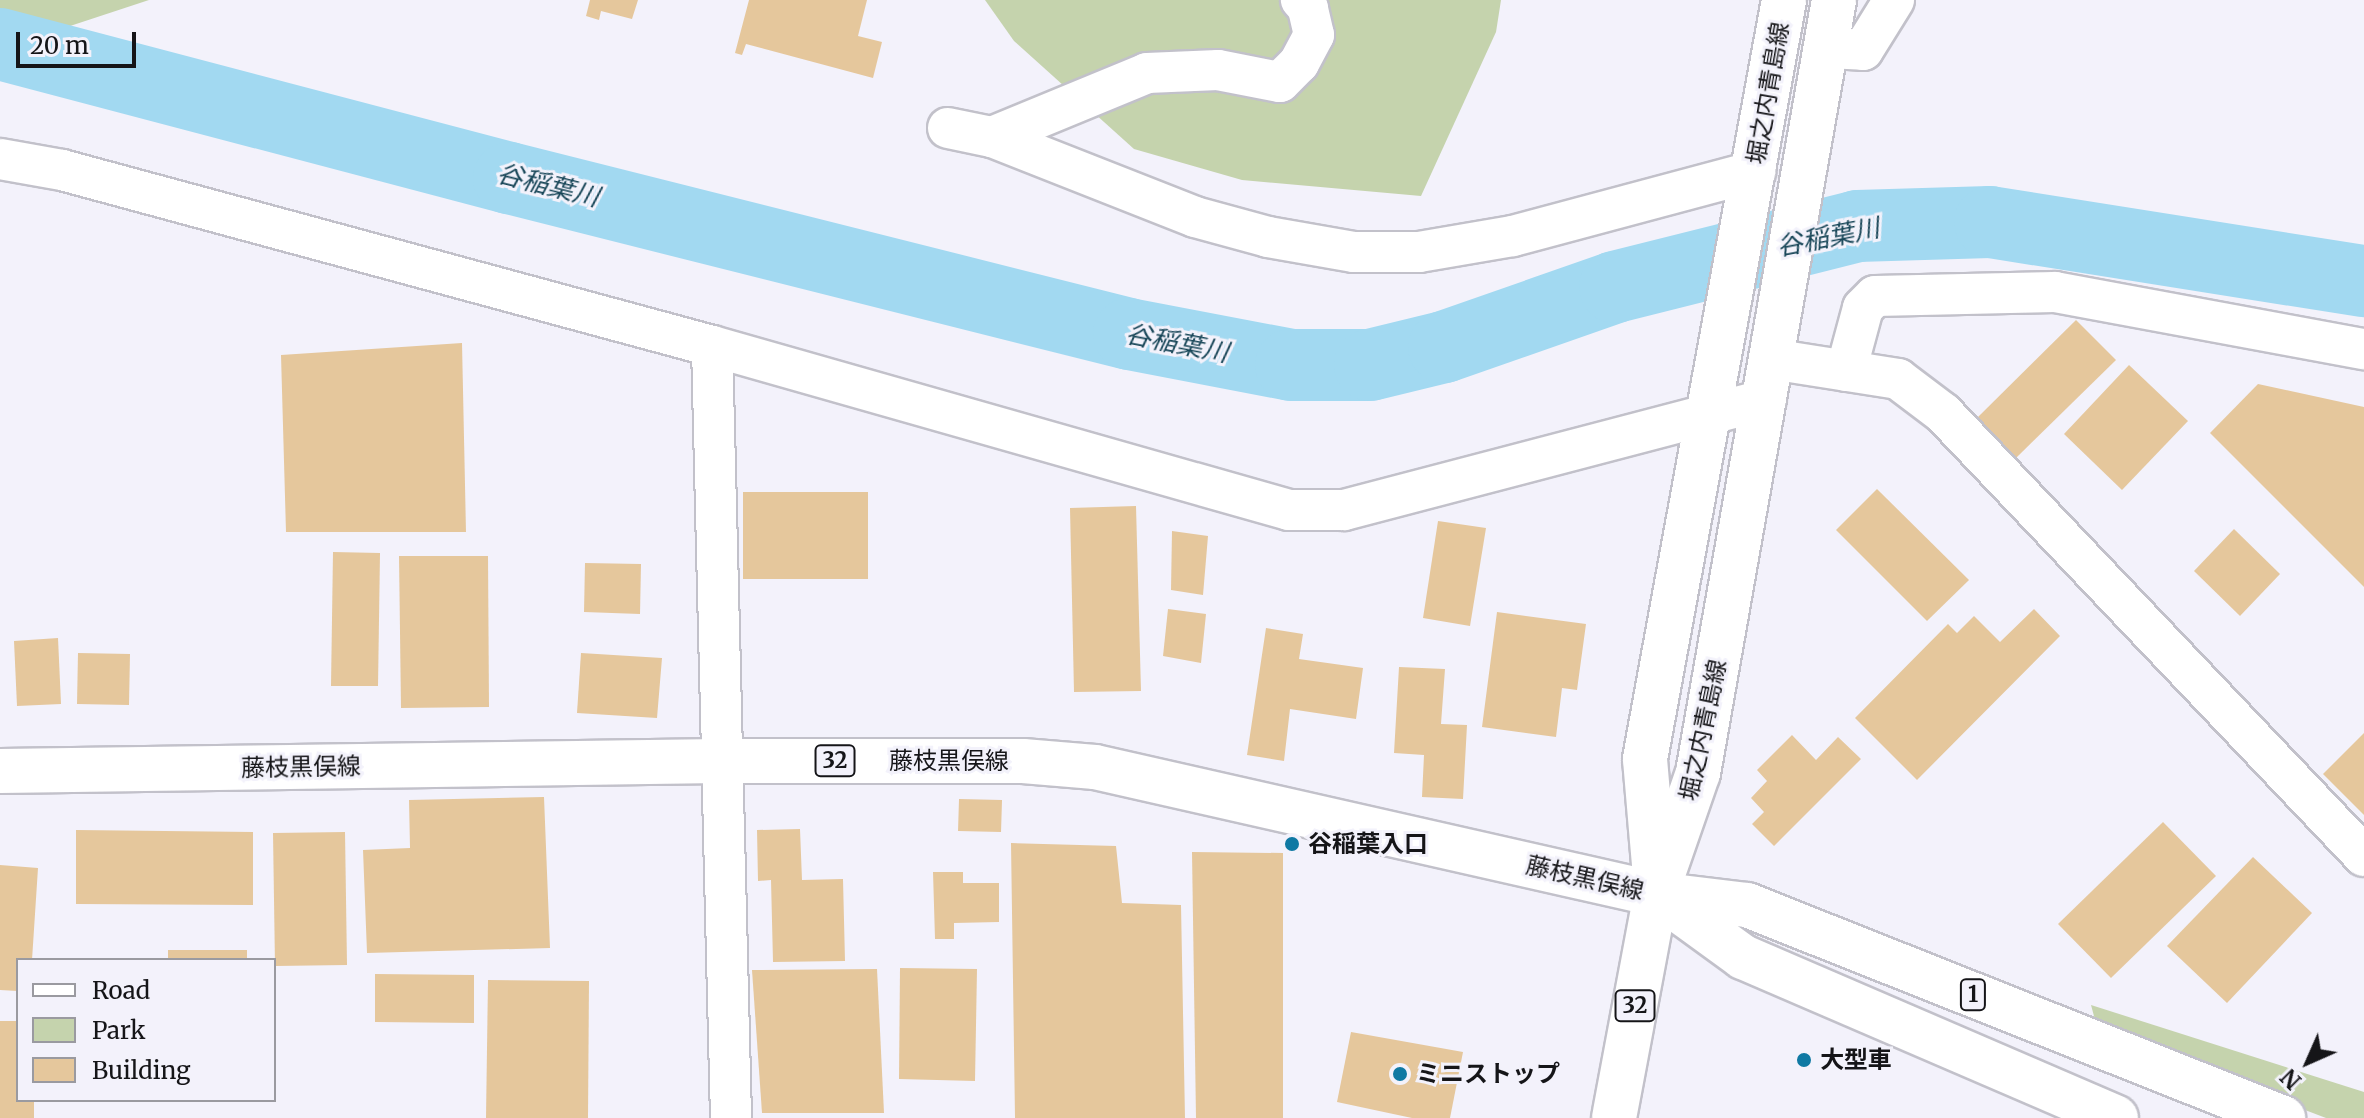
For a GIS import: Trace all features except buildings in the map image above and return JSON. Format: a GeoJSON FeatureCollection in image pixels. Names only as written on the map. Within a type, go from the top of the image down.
{"type":"FeatureCollection","features":[{"type":"Feature","properties":{"kind":"main road","name":"堀之内青島線"},"geometry":{"type":"LineString","coordinates":[[1656,894],[1645,759],[1784,0]]}},
{"type":"Feature","properties":{"kind":"main road","name":"堀之内青島線"},"geometry":{"type":"LineString","coordinates":[[1656,894],[1698,773],[1828,48],[1834,0]]}},
{"type":"Feature","properties":{"kind":"main road","name":"藤枝黒俣線"},"geometry":{"type":"LineString","coordinates":[[0,771],[721,761],[1023,761],[1095,767],[1656,894],[1614,1118]]}},
{"type":"Feature","properties":{"kind":"main road","name":"1"},"geometry":{"type":"LineString","coordinates":[[1656,894],[1743,957],[2116,1118]]}},
{"type":"Feature","properties":{"kind":"main road","name":"1"},"geometry":{"type":"LineString","coordinates":[[1656,894],[1747,905],[2283,1118]]}},
{"type":"Feature","properties":{"kind":"street"},"geometry":{"type":"LineString","coordinates":[[992,137],[1147,73],[1218,70],[1280,82],[1299,63],[1314,35],[1308,8],[1301,0]]}},
{"type":"Feature","properties":{"kind":"street"},"geometry":{"type":"LineString","coordinates":[[1828,48],[1863,50],[1894,0]]}},
{"type":"Feature","properties":{"kind":"street"},"geometry":{"type":"LineString","coordinates":[[948,128],[992,137],[1195,217],[1268,237],[1354,252],[1419,252],[1752,188]]}},
{"type":"Feature","properties":{"kind":"street"},"geometry":{"type":"LineString","coordinates":[[0,159],[62,170],[712,346],[1289,510],[1344,510],[1708,414],[1768,379],[1846,371],[1898,379],[1943,413],[2364,856]]}},
{"type":"Feature","properties":{"kind":"street"},"geometry":{"type":"LineString","coordinates":[[1846,371],[1863,308],[1875,296],[2055,292],[2364,349]]}},
{"type":"Feature","properties":{"kind":"street"},"geometry":{"type":"LineString","coordinates":[[712,346],[731,1118]]}},
{"type":"Feature","properties":{"kind":"green space"},"geometry":{"type":"Polygon","coordinates":[[[0,0],[149,0],[64,28],[0,16],[0,0]]]}},
{"type":"Feature","properties":{"kind":"green space"},"geometry":{"type":"Polygon","coordinates":[[[985,0],[1501,0],[1496,32],[1421,196],[1242,180],[1134,149],[1014,41],[985,0]]]}},
{"type":"Feature","properties":{"kind":"green space"},"geometry":{"type":"Polygon","coordinates":[[[2091,1005],[2364,1092],[2364,1118],[2326,1118],[2098,1031],[2091,1005]]]}},
{"type":"Feature","properties":{"kind":"waterway","name":"谷稲葉川"},"geometry":{"type":"LineString","coordinates":[[0,44],[509,178],[1129,334],[1291,365],[1370,365],[1444,347],[1615,287],[1857,226],[1990,222],[2364,281]]}},
{"type":"Feature","properties":{"kind":"place","name":"谷稲葉入口"},"geometry":{"type":"Point","coordinates":[1292,844]}},
{"type":"Feature","properties":{"kind":"place","name":"大型車"},"geometry":{"type":"Point","coordinates":[1804,1060]}},
{"type":"Feature","properties":{"kind":"place","name":"ミニストップ"},"geometry":{"type":"Point","coordinates":[1400,1074]}}]}
